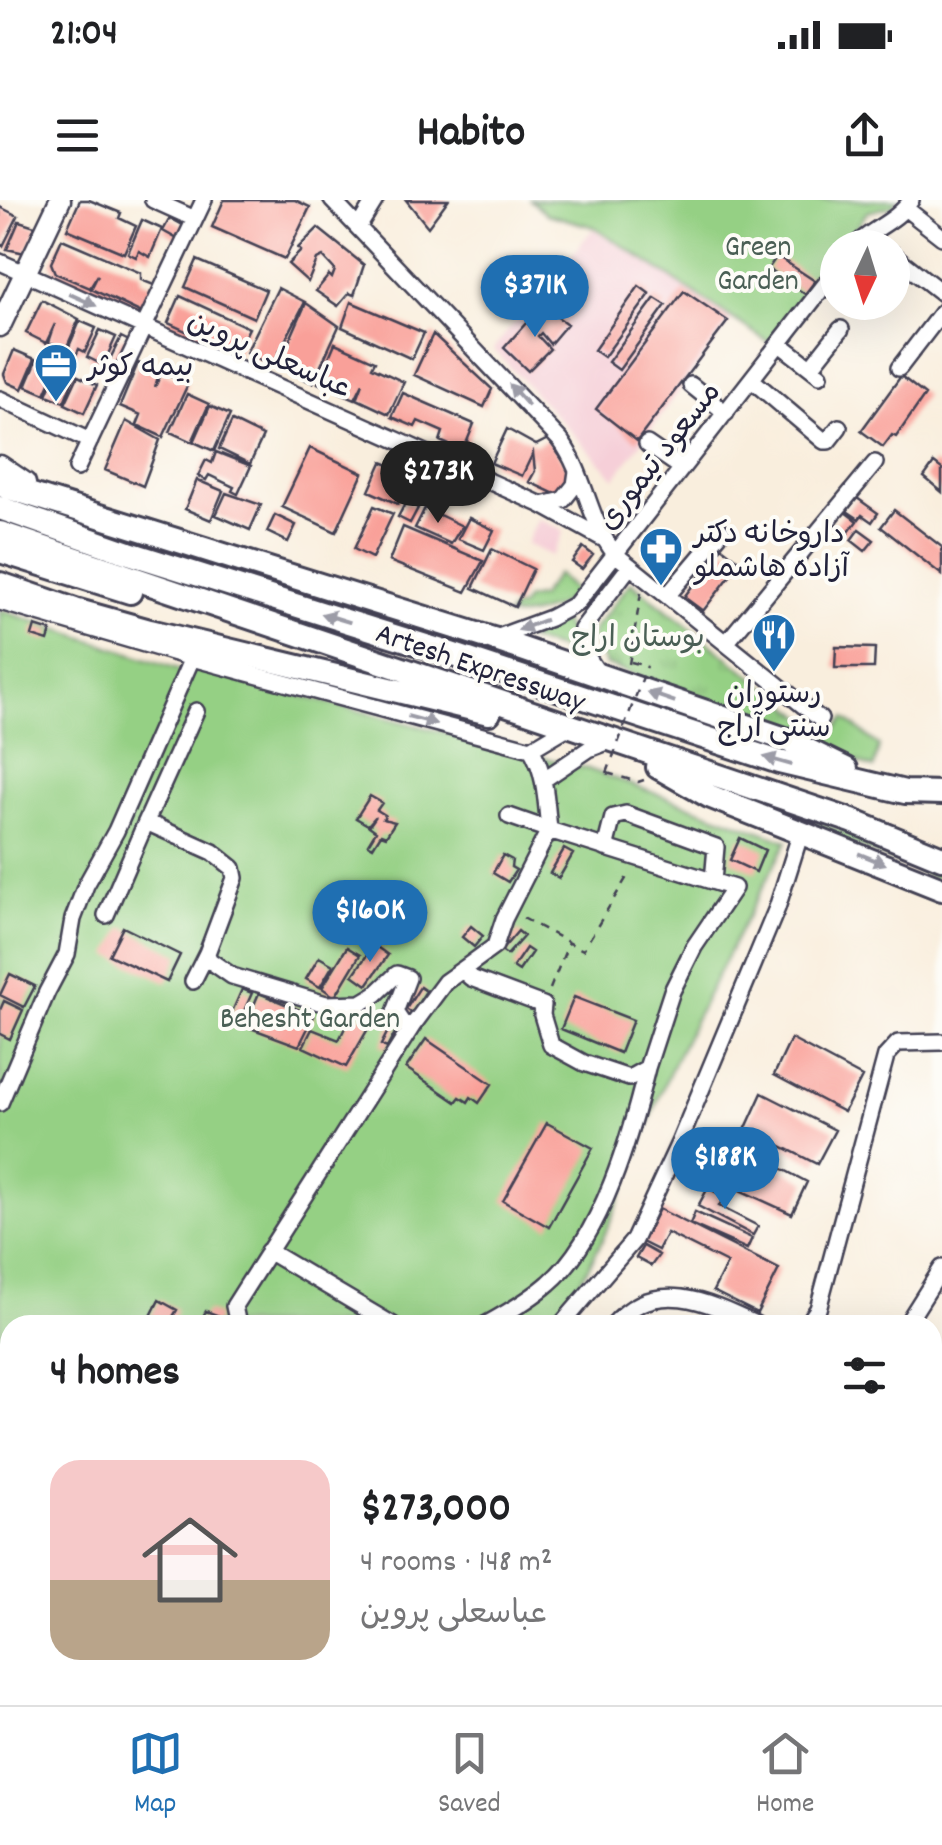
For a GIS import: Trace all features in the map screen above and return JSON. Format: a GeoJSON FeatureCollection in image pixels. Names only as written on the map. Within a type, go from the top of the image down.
{"type":"FeatureCollection","features":[{"type":"Feature","properties":{"kind":"highway"},"geometry":{"type":"LineString","coordinates":[[0,474],[105,506],[207,548]]}},
{"type":"Feature","properties":{"kind":"highway"},"geometry":{"type":"LineString","coordinates":[[0,486],[410,613],[785,739],[880,787]]}},
{"type":"Feature","properties":{"kind":"highway","name":"Artesh Expressway"},"geometry":{"type":"LineString","coordinates":[[0,508],[778,762],[906,792],[942,793]]}},
{"type":"Feature","properties":{"kind":"highway","name":"Artesh Expressway"},"geometry":{"type":"LineString","coordinates":[[0,533],[852,820],[942,858]]}},
{"type":"Feature","properties":{"kind":"highway"},"geometry":{"type":"LineString","coordinates":[[0,550],[114,589],[212,606]]}},
{"type":"Feature","properties":{"kind":"highway"},"geometry":{"type":"LineString","coordinates":[[0,584],[75,610],[377,687],[568,727]]}},
{"type":"Feature","properties":{"kind":"highway"},"geometry":{"type":"LineString","coordinates":[[410,613],[446,652],[493,640]]}},
{"type":"Feature","properties":{"kind":"highway"},"geometry":{"type":"LineString","coordinates":[[617,744],[708,796],[942,889]]}},
{"type":"Feature","properties":{"kind":"highway"},"geometry":{"type":"LineString","coordinates":[[906,792],[942,812]]}},
{"type":"Feature","properties":{"kind":"highway"},"geometry":{"type":"LineString","coordinates":[[914,846],[942,844]]}},
{"type":"Feature","properties":{"kind":"main road"},"geometry":{"type":"LineString","coordinates":[[0,326],[60,200]]}},
{"type":"Feature","properties":{"kind":"main road"},"geometry":{"type":"LineString","coordinates":[[0,466],[25,482]]}},
{"type":"Feature","properties":{"kind":"street"},"geometry":{"type":"LineString","coordinates":[[153,200],[195,219]]}},
{"type":"Feature","properties":{"kind":"street"},"geometry":{"type":"LineString","coordinates":[[77,468],[204,200]]}},
{"type":"Feature","properties":{"kind":"street"},"geometry":{"type":"LineString","coordinates":[[332,200],[503,378],[577,464],[602,538],[615,554],[820,720]]}},
{"type":"Feature","properties":{"kind":"street"},"geometry":{"type":"LineString","coordinates":[[359,226],[375,200]]}},
{"type":"Feature","properties":{"kind":"street"},"geometry":{"type":"LineString","coordinates":[[870,230],[908,204],[942,237]]}},
{"type":"Feature","properties":{"kind":"street","name":"عباسعلی پروین"},"geometry":{"type":"LineString","coordinates":[[0,262],[542,506],[602,538]]}},
{"type":"Feature","properties":{"kind":"street"},"geometry":{"type":"LineString","coordinates":[[910,268],[942,293]]}},
{"type":"Feature","properties":{"kind":"street","name":"مسعود تیموری"},"geometry":{"type":"LineString","coordinates":[[493,640],[576,604],[820,292]]}},
{"type":"Feature","properties":{"kind":"street"},"geometry":{"type":"LineString","coordinates":[[899,368],[942,312]]}},
{"type":"Feature","properties":{"kind":"street"},"geometry":{"type":"LineString","coordinates":[[780,344],[815,371],[841,329]]}},
{"type":"Feature","properties":{"kind":"street"},"geometry":{"type":"LineString","coordinates":[[752,380],[824,441],[840,426]]}},
{"type":"Feature","properties":{"kind":"street"},"geometry":{"type":"LineString","coordinates":[[691,385],[726,412]]}},
{"type":"Feature","properties":{"kind":"street"},"geometry":{"type":"LineString","coordinates":[[0,398],[90,441]]}},
{"type":"Feature","properties":{"kind":"street"},"geometry":{"type":"LineString","coordinates":[[648,444],[682,468]]}},
{"type":"Feature","properties":{"kind":"street"},"geometry":{"type":"LineString","coordinates":[[727,642],[875,463]]}},
{"type":"Feature","properties":{"kind":"street"},"geometry":{"type":"LineString","coordinates":[[542,506],[554,505],[570,494],[577,464]]}},
{"type":"Feature","properties":{"kind":"street"},"geometry":{"type":"LineString","coordinates":[[668,595],[722,531]]}},
{"type":"Feature","properties":{"kind":"street","name":"مسعود تیموری"},"geometry":{"type":"LineString","coordinates":[[600,676],[586,654],[582,628],[630,566]]}},
{"type":"Feature","properties":{"kind":"street"},"geometry":{"type":"LineString","coordinates":[[0,602],[531,749],[539,762],[548,830],[495,946],[445,982],[413,1025],[268,1250],[234,1306],[236,1315]]}},
{"type":"Feature","properties":{"kind":"street"},"geometry":{"type":"LineString","coordinates":[[0,1103],[47,992],[68,954],[73,919],[86,885],[116,830],[192,658]]}},
{"type":"Feature","properties":{"kind":"street"},"geometry":{"type":"LineString","coordinates":[[106,915],[196,711]]}},
{"type":"Feature","properties":{"kind":"street"},"geometry":{"type":"LineString","coordinates":[[531,749],[568,727]]}},
{"type":"Feature","properties":{"kind":"street"},"geometry":{"type":"LineString","coordinates":[[543,780],[589,749],[617,744]]}},
{"type":"Feature","properties":{"kind":"street"},"geometry":{"type":"LineString","coordinates":[[605,848],[614,817],[626,814],[716,847],[713,881]]}},
{"type":"Feature","properties":{"kind":"street"},"geometry":{"type":"LineString","coordinates":[[500,1315],[550,1282],[587,1234],[613,1174],[672,991],[694,948],[734,888],[508,816]]}},
{"type":"Feature","properties":{"kind":"street"},"geometry":{"type":"LineString","coordinates":[[146,822],[213,852],[234,868],[235,878],[207,953],[192,981]]}},
{"type":"Feature","properties":{"kind":"street"},"geometry":{"type":"LineString","coordinates":[[570,1315],[634,1240],[679,1144],[777,908],[801,832]]}},
{"type":"Feature","properties":{"kind":"street"},"geometry":{"type":"LineString","coordinates":[[777,908],[794,914]]}},
{"type":"Feature","properties":{"kind":"street"},"geometry":{"type":"LineString","coordinates":[[207,953],[208,960],[232,976],[326,1004],[361,1002],[397,974],[408,978],[395,1012],[403,1024],[413,1025]]}},
{"type":"Feature","properties":{"kind":"street"},"geometry":{"type":"LineString","coordinates":[[462,970],[471,978],[543,1004],[542,1015],[551,1046],[584,1063],[629,1078],[647,1068]]}},
{"type":"Feature","properties":{"kind":"street"},"geometry":{"type":"LineString","coordinates":[[814,1315],[886,1056],[898,1043],[942,1042]]}},
{"type":"Feature","properties":{"kind":"street"},"geometry":{"type":"LineString","coordinates":[[268,1250],[376,1315]]}},
{"type":"Feature","properties":{"kind":"street"},"geometry":{"type":"LineString","coordinates":[[912,1315],[942,1268]]}},
{"type":"Feature","properties":{"kind":"street"},"geometry":{"type":"LineString","coordinates":[[624,1315],[634,1305],[661,1296],[680,1297],[736,1315]]}},
{"type":"Feature","properties":{"kind":"path"},"geometry":{"type":"LineString","coordinates":[[638,782],[607,772],[648,666],[630,662],[644,577]]}},
{"type":"Feature","properties":{"kind":"path"},"geometry":{"type":"LineString","coordinates":[[509,911],[584,950],[627,877]]}},
{"type":"Feature","properties":{"kind":"path"},"geometry":{"type":"LineString","coordinates":[[543,1004],[569,942]]}},
{"type":"Feature","properties":{"kind":"shaded area"},"geometry":{"type":"Polygon","coordinates":[[[593,229],[733,319],[615,478],[493,349],[593,229]]]}},
{"type":"Feature","properties":{"kind":"shaded area"},"geometry":{"type":"Polygon","coordinates":[[[538,519],[564,531],[552,556],[526,544],[538,519]]]}},
{"type":"Feature","properties":{"kind":"green space","name":"Green Garden"},"geometry":{"type":"Polygon","coordinates":[[[530,200],[897,200],[893,206],[867,212],[855,230],[820,230],[820,280],[773,345],[594,227],[547,214],[530,200]]]}},
{"type":"Feature","properties":{"kind":"green space"},"geometry":{"type":"Polygon","coordinates":[[[557,574],[575,592],[569,598],[544,611],[507,616],[526,599],[540,597],[557,574]]]}},
{"type":"Feature","properties":{"kind":"green space","name":"بوستان اراج"},"geometry":{"type":"Polygon","coordinates":[[[631,582],[830,737],[845,718],[879,746],[874,768],[838,755],[795,730],[606,665],[592,639],[593,630],[631,582]]]}},
{"type":"Feature","properties":{"kind":"green space","name":"Behesht Garden"},"geometry":{"type":"Polygon","coordinates":[[[0,610],[178,669],[206,672],[588,769],[787,841],[672,1067],[602,1241],[565,1303],[553,1315],[0,1315],[0,610]]]}},
{"type":"Feature","properties":{"kind":"green space"},"geometry":{"type":"Polygon","coordinates":[[[562,620],[580,656],[528,640],[562,620]]]}},
{"type":"Feature","properties":{"kind":"green space"},"geometry":{"type":"Polygon","coordinates":[[[696,780],[880,844],[942,871],[942,881],[696,780]]]}},
{"type":"Feature","properties":{"kind":"building"},"geometry":{"type":"Polygon","coordinates":[[[80,200],[121,213],[119,218],[136,226],[124,253],[67,229],[80,200]]]}},
{"type":"Feature","properties":{"kind":"building"},"geometry":{"type":"Polygon","coordinates":[[[224,200],[295,200],[310,207],[285,259],[212,227],[224,200]]]}},
{"type":"Feature","properties":{"kind":"building"},"geometry":{"type":"Polygon","coordinates":[[[406,200],[448,200],[428,227],[406,200]]]}},
{"type":"Feature","properties":{"kind":"building"},"geometry":{"type":"Polygon","coordinates":[[[0,207],[18,216],[3,246],[0,245],[0,207]]]}},
{"type":"Feature","properties":{"kind":"building"},"geometry":{"type":"Polygon","coordinates":[[[170,218],[188,228],[181,241],[163,231],[170,218]]]}},
{"type":"Feature","properties":{"kind":"building"},"geometry":{"type":"Polygon","coordinates":[[[142,220],[162,229],[150,257],[139,251],[136,257],[128,253],[142,220]]]}},
{"type":"Feature","properties":{"kind":"building"},"geometry":{"type":"Polygon","coordinates":[[[19,221],[38,227],[25,253],[7,249],[19,221]]]}},
{"type":"Feature","properties":{"kind":"building"},"geometry":{"type":"Polygon","coordinates":[[[318,228],[364,265],[354,295],[349,293],[338,306],[316,291],[329,275],[332,278],[335,270],[323,257],[317,260],[308,282],[288,264],[318,228]]]}},
{"type":"Feature","properties":{"kind":"building"},"geometry":{"type":"Polygon","coordinates":[[[62,239],[141,273],[141,280],[159,287],[146,315],[91,289],[98,275],[90,288],[55,273],[51,263],[62,239]]]}},
{"type":"Feature","properties":{"kind":"building"},"geometry":{"type":"Polygon","coordinates":[[[777,256],[815,281],[805,294],[768,269],[777,256]]]}},
{"type":"Feature","properties":{"kind":"building"},"geometry":{"type":"Polygon","coordinates":[[[197,260],[266,290],[254,318],[185,287],[197,260]]]}},
{"type":"Feature","properties":{"kind":"building"},"geometry":{"type":"Polygon","coordinates":[[[639,286],[650,294],[604,357],[594,350],[639,286]]]}},
{"type":"Feature","properties":{"kind":"building"},"geometry":{"type":"Polygon","coordinates":[[[278,288],[305,302],[272,366],[246,353],[278,288]]]}},
{"type":"Feature","properties":{"kind":"building"},"geometry":{"type":"Polygon","coordinates":[[[684,291],[728,321],[637,441],[596,409],[684,291]]]}},
{"type":"Feature","properties":{"kind":"building"},"geometry":{"type":"Polygon","coordinates":[[[180,296],[249,328],[236,354],[168,323],[180,296]]]}},
{"type":"Feature","properties":{"kind":"building"},"geometry":{"type":"Polygon","coordinates":[[[655,298],[666,305],[619,370],[608,362],[655,298]]]}},
{"type":"Feature","properties":{"kind":"building"},"geometry":{"type":"Polygon","coordinates":[[[42,300],[79,319],[66,349],[49,342],[55,324],[46,343],[26,333],[42,300]]]}},
{"type":"Feature","properties":{"kind":"building"},"geometry":{"type":"Polygon","coordinates":[[[351,302],[424,333],[412,359],[342,327],[351,302]]]}},
{"type":"Feature","properties":{"kind":"building"},"geometry":{"type":"Polygon","coordinates":[[[306,303],[339,326],[313,383],[278,367],[306,303]]]}},
{"type":"Feature","properties":{"kind":"building"},"geometry":{"type":"Polygon","coordinates":[[[548,310],[567,324],[550,344],[541,333],[538,336],[550,349],[528,371],[504,348],[527,322],[534,329],[548,310]]]}},
{"type":"Feature","properties":{"kind":"building"},"geometry":{"type":"Polygon","coordinates":[[[80,321],[96,328],[85,352],[79,349],[76,355],[67,351],[80,321]]]}},
{"type":"Feature","properties":{"kind":"building"},"geometry":{"type":"Polygon","coordinates":[[[100,330],[116,337],[103,365],[87,357],[100,330]]]}},
{"type":"Feature","properties":{"kind":"building"},"geometry":{"type":"Polygon","coordinates":[[[433,334],[492,389],[484,407],[414,375],[433,334]]]}},
{"type":"Feature","properties":{"kind":"building"},"geometry":{"type":"Polygon","coordinates":[[[121,337],[133,343],[118,375],[105,369],[121,337]]]}},
{"type":"Feature","properties":{"kind":"building"},"geometry":{"type":"Polygon","coordinates":[[[335,343],[375,361],[372,367],[404,382],[389,414],[357,399],[363,383],[355,399],[318,383],[335,343]]]}},
{"type":"Feature","properties":{"kind":"building"},"geometry":{"type":"Polygon","coordinates":[[[14,350],[35,359],[22,389],[7,382],[4,374],[14,350]]]}},
{"type":"Feature","properties":{"kind":"building"},"geometry":{"type":"Polygon","coordinates":[[[37,360],[56,369],[45,394],[26,386],[37,360]]]}},
{"type":"Feature","properties":{"kind":"building"},"geometry":{"type":"Polygon","coordinates":[[[138,363],[159,373],[155,387],[162,372],[188,384],[163,437],[137,425],[141,415],[120,406],[138,363]]]}},
{"type":"Feature","properties":{"kind":"building"},"geometry":{"type":"Polygon","coordinates":[[[59,365],[76,372],[64,402],[47,395],[59,365]]]}},
{"type":"Feature","properties":{"kind":"building"},"geometry":{"type":"Polygon","coordinates":[[[78,376],[97,385],[84,413],[65,404],[78,376]]]}},
{"type":"Feature","properties":{"kind":"building"},"geometry":{"type":"Polygon","coordinates":[[[901,376],[925,395],[896,437],[892,435],[883,447],[861,431],[901,376]]]}},
{"type":"Feature","properties":{"kind":"building"},"geometry":{"type":"Polygon","coordinates":[[[403,393],[474,424],[463,451],[440,441],[443,432],[418,421],[415,427],[392,417],[403,393]]]}},
{"type":"Feature","properties":{"kind":"building"},"geometry":{"type":"Polygon","coordinates":[[[187,394],[209,404],[192,442],[170,432],[187,394]]]}},
{"type":"Feature","properties":{"kind":"building"},"geometry":{"type":"Polygon","coordinates":[[[210,406],[230,415],[214,451],[194,442],[210,406]]]}},
{"type":"Feature","properties":{"kind":"building"},"geometry":{"type":"Polygon","coordinates":[[[126,421],[160,440],[143,486],[105,470],[126,421]]]}},
{"type":"Feature","properties":{"kind":"building"},"geometry":{"type":"Polygon","coordinates":[[[232,421],[263,436],[250,464],[219,449],[232,421]]]}},
{"type":"Feature","properties":{"kind":"building"},"geometry":{"type":"Polygon","coordinates":[[[507,429],[536,445],[548,439],[575,478],[557,495],[529,482],[535,471],[533,453],[522,476],[491,463],[507,429]]]}},
{"type":"Feature","properties":{"kind":"building"},"geometry":{"type":"Polygon","coordinates":[[[310,448],[363,473],[336,532],[282,507],[310,448]]]}},
{"type":"Feature","properties":{"kind":"building"},"geometry":{"type":"Polygon","coordinates":[[[216,452],[251,466],[238,494],[232,491],[234,487],[209,475],[206,480],[198,476],[206,460],[212,463],[216,452]]]}},
{"type":"Feature","properties":{"kind":"building"},"geometry":{"type":"Polygon","coordinates":[[[382,462],[411,474],[398,504],[369,491],[382,462]]]}},
{"type":"Feature","properties":{"kind":"building"},"geometry":{"type":"Polygon","coordinates":[[[934,463],[942,469],[942,492],[924,477],[934,463]]]}},
{"type":"Feature","properties":{"kind":"building"},"geometry":{"type":"Polygon","coordinates":[[[433,466],[447,472],[432,505],[418,499],[433,466]]]}},
{"type":"Feature","properties":{"kind":"building"},"geometry":{"type":"Polygon","coordinates":[[[197,480],[223,491],[211,520],[185,509],[197,480]]]}},
{"type":"Feature","properties":{"kind":"building"},"geometry":{"type":"Polygon","coordinates":[[[226,493],[261,505],[250,530],[216,515],[226,493]]]}},
{"type":"Feature","properties":{"kind":"building"},"geometry":{"type":"Polygon","coordinates":[[[857,498],[878,513],[872,522],[847,511],[857,498]]]}},
{"type":"Feature","properties":{"kind":"building"},"geometry":{"type":"Polygon","coordinates":[[[406,502],[418,508],[410,523],[398,517],[406,502]]]}},
{"type":"Feature","properties":{"kind":"building"},"geometry":{"type":"Polygon","coordinates":[[[374,506],[393,514],[372,558],[354,549],[374,506]]]}},
{"type":"Feature","properties":{"kind":"building"},"geometry":{"type":"Polygon","coordinates":[[[425,508],[462,526],[451,544],[415,528],[425,508]]]}},
{"type":"Feature","properties":{"kind":"building"},"geometry":{"type":"Polygon","coordinates":[[[894,510],[942,547],[942,575],[881,527],[894,510]]]}},
{"type":"Feature","properties":{"kind":"building"},"geometry":{"type":"Polygon","coordinates":[[[845,512],[857,521],[846,536],[833,526],[845,512]]]}},
{"type":"Feature","properties":{"kind":"building"},"geometry":{"type":"Polygon","coordinates":[[[275,515],[296,525],[288,542],[267,532],[275,515]]]}},
{"type":"Feature","properties":{"kind":"building"},"geometry":{"type":"Polygon","coordinates":[[[469,518],[494,530],[484,550],[458,539],[469,518]]]}},
{"type":"Feature","properties":{"kind":"building"},"geometry":{"type":"Polygon","coordinates":[[[403,527],[483,561],[466,592],[389,561],[403,527]]]}},
{"type":"Feature","properties":{"kind":"building"},"geometry":{"type":"Polygon","coordinates":[[[859,529],[874,540],[865,551],[851,540],[859,529]]]}},
{"type":"Feature","properties":{"kind":"building"},"geometry":{"type":"Polygon","coordinates":[[[583,547],[593,555],[582,569],[572,562],[583,547]]]}},
{"type":"Feature","properties":{"kind":"building"},"geometry":{"type":"Polygon","coordinates":[[[722,547],[741,562],[703,611],[684,597],[722,547]]]}},
{"type":"Feature","properties":{"kind":"building"},"geometry":{"type":"Polygon","coordinates":[[[492,549],[533,569],[515,607],[473,588],[492,549]]]}},
{"type":"Feature","properties":{"kind":"building"},"geometry":{"type":"Polygon","coordinates":[[[35,626],[51,631],[48,641],[32,636],[35,626]]]}},
{"type":"Feature","properties":{"kind":"building"},"geometry":{"type":"Polygon","coordinates":[[[836,647],[875,648],[874,668],[835,668],[836,647]]]}},
{"type":"Feature","properties":{"kind":"building"},"geometry":{"type":"Polygon","coordinates":[[[370,796],[382,803],[377,810],[385,815],[383,819],[395,822],[373,847],[368,844],[376,831],[369,826],[376,816],[368,825],[356,818],[370,796]]]}},
{"type":"Feature","properties":{"kind":"building"},"geometry":{"type":"Polygon","coordinates":[[[740,838],[765,850],[756,872],[730,860],[740,838]]]}},
{"type":"Feature","properties":{"kind":"building"},"geometry":{"type":"Polygon","coordinates":[[[564,849],[573,854],[559,878],[550,873],[564,849]]]}},
{"type":"Feature","properties":{"kind":"building"},"geometry":{"type":"Polygon","coordinates":[[[503,855],[512,860],[511,867],[516,870],[508,882],[493,873],[503,855]]]}},
{"type":"Feature","properties":{"kind":"building"},"geometry":{"type":"Polygon","coordinates":[[[471,926],[483,936],[474,947],[462,937],[471,926]]]}},
{"type":"Feature","properties":{"kind":"building"},"geometry":{"type":"Polygon","coordinates":[[[123,927],[180,955],[167,982],[109,955],[123,927]]]}},
{"type":"Feature","properties":{"kind":"building"},"geometry":{"type":"Polygon","coordinates":[[[518,931],[524,936],[507,955],[501,951],[518,931]]]}},
{"type":"Feature","properties":{"kind":"building"},"geometry":{"type":"Polygon","coordinates":[[[374,945],[388,955],[367,985],[353,975],[374,945]]]}},
{"type":"Feature","properties":{"kind":"building"},"geometry":{"type":"Polygon","coordinates":[[[347,947],[360,955],[335,997],[322,988],[347,947]]]}},
{"type":"Feature","properties":{"kind":"building"},"geometry":{"type":"Polygon","coordinates":[[[526,948],[532,952],[519,971],[513,967],[526,948]]]}},
{"type":"Feature","properties":{"kind":"building"},"geometry":{"type":"Polygon","coordinates":[[[319,957],[333,965],[320,987],[306,979],[319,957]]]}},
{"type":"Feature","properties":{"kind":"building"},"geometry":{"type":"Polygon","coordinates":[[[10,974],[35,986],[24,1007],[0,995],[10,974]]]}},
{"type":"Feature","properties":{"kind":"building"},"geometry":{"type":"Polygon","coordinates":[[[420,987],[426,991],[412,1013],[406,1009],[420,987]]]}},
{"type":"Feature","properties":{"kind":"building"},"geometry":{"type":"Polygon","coordinates":[[[242,989],[252,993],[241,1018],[231,1014],[242,989]]]}},
{"type":"Feature","properties":{"kind":"building"},"geometry":{"type":"Polygon","coordinates":[[[259,993],[314,1016],[299,1046],[245,1026],[259,993]]]}},
{"type":"Feature","properties":{"kind":"building"},"geometry":{"type":"Polygon","coordinates":[[[574,997],[633,1020],[620,1053],[561,1029],[574,997]]]}},
{"type":"Feature","properties":{"kind":"building"},"geometry":{"type":"Polygon","coordinates":[[[4,1001],[23,1010],[10,1039],[0,1034],[4,1001]]]}},
{"type":"Feature","properties":{"kind":"building"},"geometry":{"type":"Polygon","coordinates":[[[353,1011],[372,1022],[346,1067],[303,1047],[312,1029],[339,1040],[353,1011]]]}},
{"type":"Feature","properties":{"kind":"building"},"geometry":{"type":"Polygon","coordinates":[[[392,1023],[398,1027],[387,1048],[381,1045],[392,1023]]]}},
{"type":"Feature","properties":{"kind":"building"},"geometry":{"type":"Polygon","coordinates":[[[426,1039],[492,1084],[479,1103],[471,1097],[468,1102],[460,1097],[456,1102],[406,1068],[426,1039]]]}},
{"type":"Feature","properties":{"kind":"building"},"geometry":{"type":"Polygon","coordinates":[[[791,1039],[862,1077],[844,1112],[774,1075],[791,1039]]]}},
{"type":"Feature","properties":{"kind":"building"},"geometry":{"type":"Polygon","coordinates":[[[762,1093],[835,1130],[817,1164],[746,1128],[762,1093]]]}},
{"type":"Feature","properties":{"kind":"building"},"geometry":{"type":"Polygon","coordinates":[[[547,1123],[593,1148],[549,1227],[503,1201],[547,1123]]]}},
{"type":"Feature","properties":{"kind":"building"},"geometry":{"type":"Polygon","coordinates":[[[735,1144],[807,1182],[792,1214],[720,1181],[735,1144]]]}},
{"type":"Feature","properties":{"kind":"building"},"geometry":{"type":"Polygon","coordinates":[[[708,1188],[724,1197],[719,1206],[758,1226],[753,1235],[698,1206],[708,1188]]]}},
{"type":"Feature","properties":{"kind":"building"},"geometry":{"type":"Polygon","coordinates":[[[659,1209],[779,1269],[757,1313],[713,1291],[727,1263],[667,1233],[658,1250],[642,1242],[659,1209]]]}},
{"type":"Feature","properties":{"kind":"building"},"geometry":{"type":"Polygon","coordinates":[[[695,1212],[752,1238],[747,1249],[690,1224],[695,1212]]]}},
{"type":"Feature","properties":{"kind":"building"},"geometry":{"type":"Polygon","coordinates":[[[643,1246],[659,1255],[651,1266],[636,1258],[643,1246]]]}},
{"type":"Feature","properties":{"kind":"building"},"geometry":{"type":"Polygon","coordinates":[[[159,1300],[177,1310],[174,1315],[152,1315],[159,1300]]]}},
{"type":"Feature","properties":{"kind":"place","name":"بیمه کوثر"},"geometry":{"type":"Point","coordinates":[56,403]}},
{"type":"Feature","properties":{"kind":"place","name":"داروخانه دکتر آزاده هاشملو"},"geometry":{"type":"Point","coordinates":[661,587]}},
{"type":"Feature","properties":{"kind":"place","name":"رستوران سنتی آراج"},"geometry":{"type":"Point","coordinates":[774,673]}}]}
